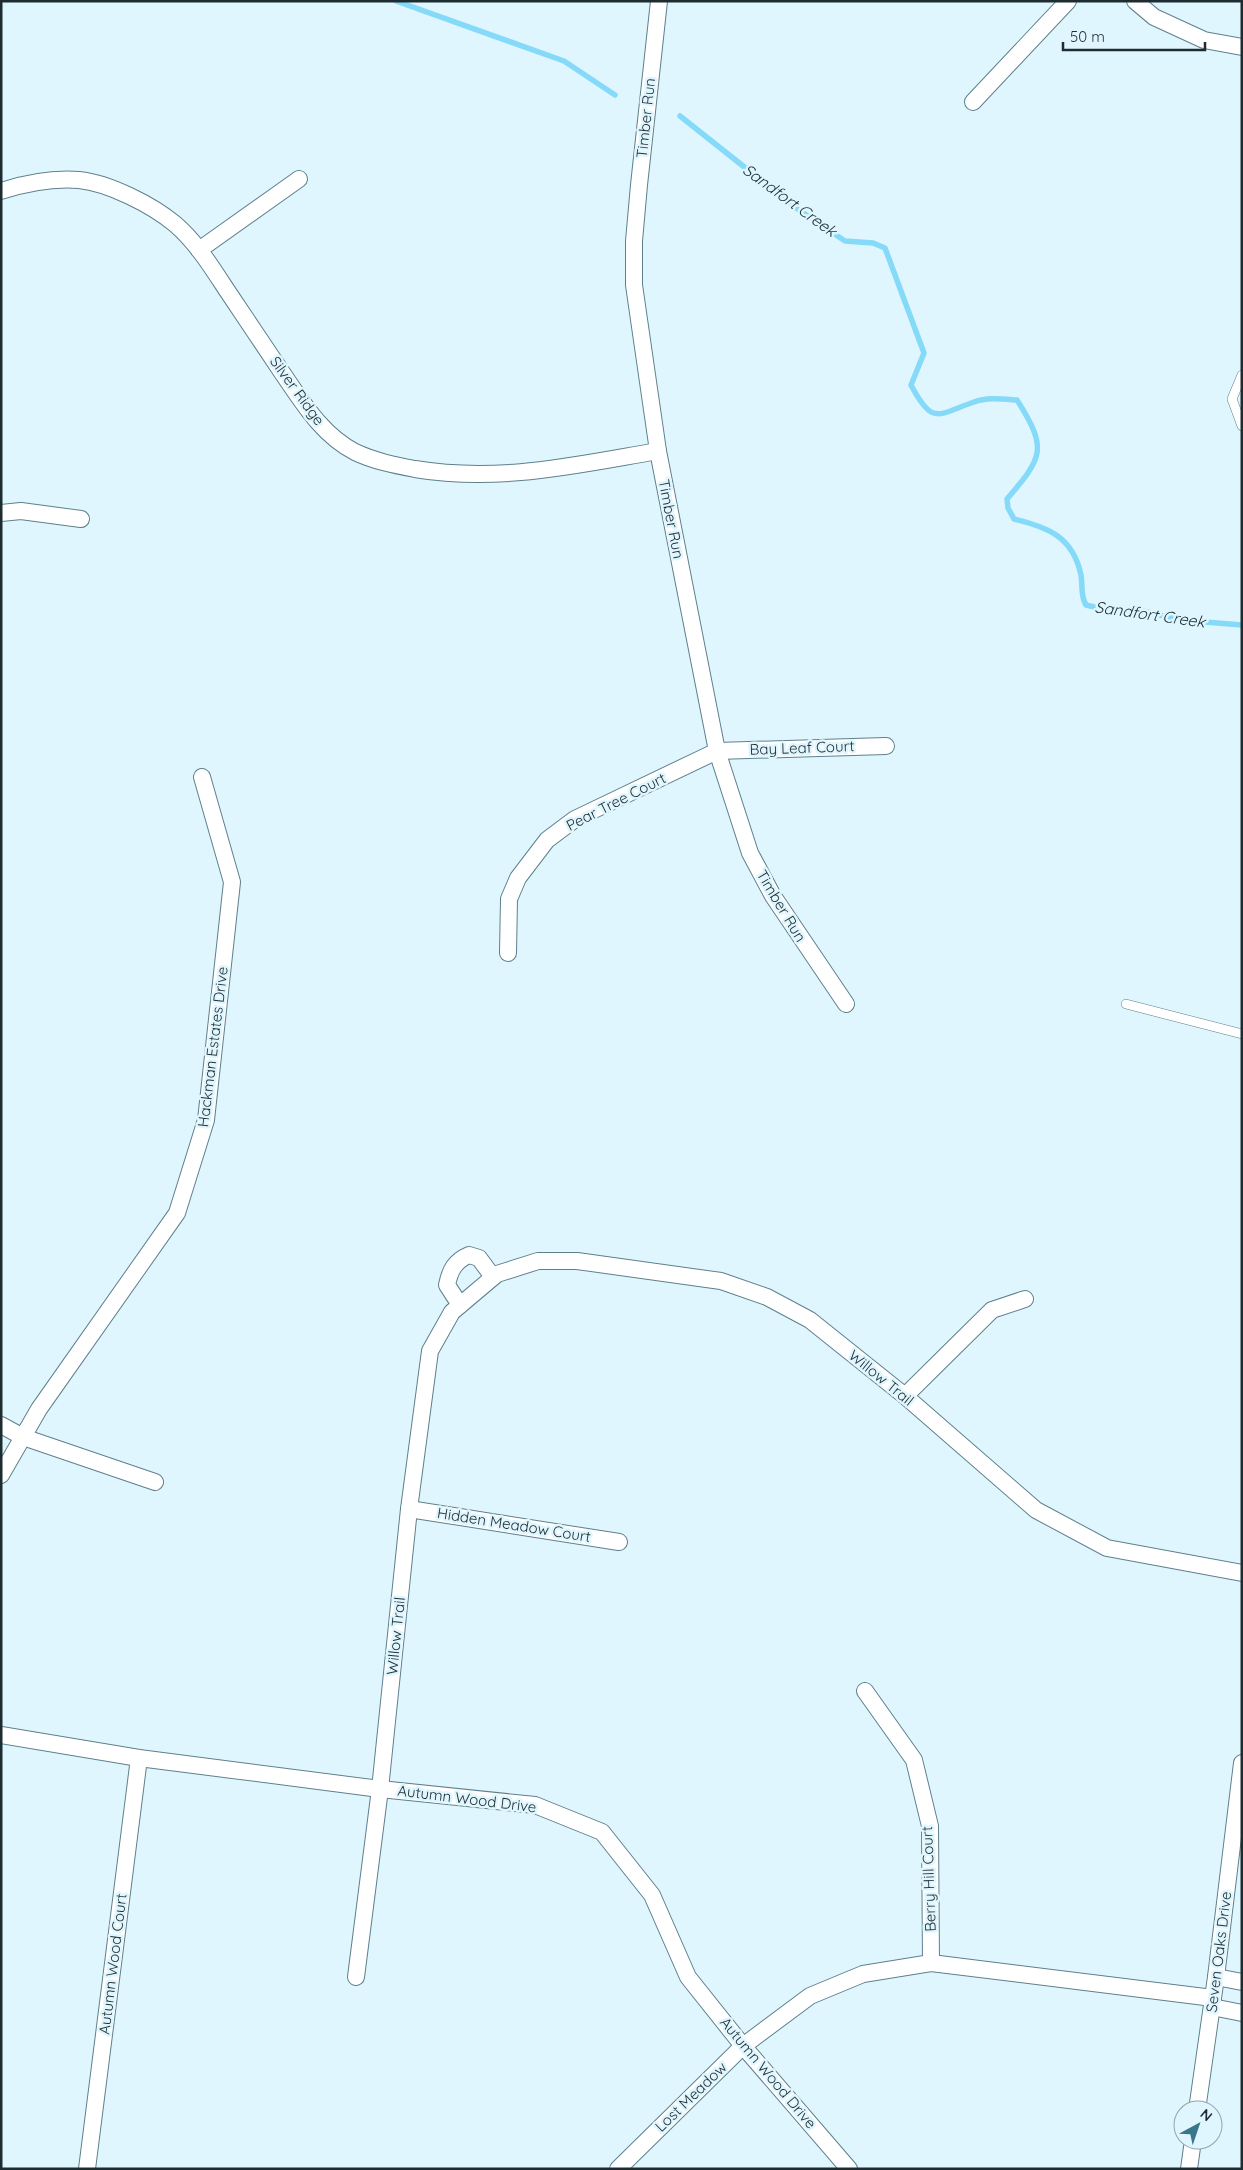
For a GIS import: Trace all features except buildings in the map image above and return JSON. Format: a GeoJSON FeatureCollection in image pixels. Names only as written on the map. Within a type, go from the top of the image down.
{"type":"FeatureCollection","features":[{"type":"Feature","properties":{"kind":"street","name":"Timber Run"},"geometry":{"type":"LineString","coordinates":[[659,1],[634,241],[634,286],[658,451],[717,751],[750,853],[773,896],[846,1004]]}},
{"type":"Feature","properties":{"kind":"street"},"geometry":{"type":"LineString","coordinates":[[973,102],[1068,1]]}},
{"type":"Feature","properties":{"kind":"street"},"geometry":{"type":"LineString","coordinates":[[1135,1],[1154,17],[1204,40],[1242,47]]}},
{"type":"Feature","properties":{"kind":"street"},"geometry":{"type":"LineString","coordinates":[[199,250],[299,179]]}},
{"type":"Feature","properties":{"kind":"street","name":"Silver Ridge"},"geometry":{"type":"LineString","coordinates":[[1,192],[46,180],[80,180],[116,190],[146,204],[168,219],[199,250],[307,410],[328,434],[354,451],[383,463],[429,471],[482,475],[538,472],[658,451]]}},
{"type":"Feature","properties":{"kind":"street"},"geometry":{"type":"LineString","coordinates":[[1,513],[20,511],[81,519]]}},
{"type":"Feature","properties":{"kind":"street","name":"Bay Leaf Court"},"geometry":{"type":"LineString","coordinates":[[717,751],[886,746]]}},
{"type":"Feature","properties":{"kind":"street","name":"Pear Tree Court"},"geometry":{"type":"LineString","coordinates":[[508,953],[509,899],[518,878],[547,840],[576,819],[717,751]]}},
{"type":"Feature","properties":{"kind":"street","name":"Hackman Estates Drive"},"geometry":{"type":"LineString","coordinates":[[1,1475],[39,1409],[178,1213],[206,1120],[232,882],[202,776]]}},
{"type":"Feature","properties":{"kind":"street"},"geometry":{"type":"LineString","coordinates":[[460,1305],[447,1285],[450,1272],[459,1259],[469,1255],[479,1258],[493,1277]]}},
{"type":"Feature","properties":{"kind":"street","name":"Willow Trail"},"geometry":{"type":"LineString","coordinates":[[356,1977],[380,1789],[409,1508],[430,1351],[452,1312],[493,1277],[538,1261],[577,1260],[721,1281],[767,1297],[810,1320],[905,1396],[1036,1510],[1107,1548],[1242,1573]]}},
{"type":"Feature","properties":{"kind":"street"},"geometry":{"type":"LineString","coordinates":[[905,1396],[992,1310],[1025,1299]]}},
{"type":"Feature","properties":{"kind":"street"},"geometry":{"type":"LineString","coordinates":[[1,1425],[22,1437],[155,1482]]}},
{"type":"Feature","properties":{"kind":"street","name":"Hidden Meadow Court"},"geometry":{"type":"LineString","coordinates":[[409,1508],[619,1542]]}},
{"type":"Feature","properties":{"kind":"street","name":"Berry Hill Court"},"geometry":{"type":"LineString","coordinates":[[865,1691],[914,1760],[930,1826],[931,1963]]}},
{"type":"Feature","properties":{"kind":"street","name":"Autumn Wood Drive"},"geometry":{"type":"LineString","coordinates":[[1,1735],[139,1758],[380,1789],[535,1805],[602,1832],[652,1895],[688,1976],[743,2046],[849,2169]]}},
{"type":"Feature","properties":{"kind":"street","name":"Autumn Wood Court"},"geometry":{"type":"LineString","coordinates":[[87,2169],[139,1758]]}},
{"type":"Feature","properties":{"kind":"street","name":"Seven Oaks Drive"},"geometry":{"type":"LineString","coordinates":[[1198,2100],[1216,1977],[1242,1763]]}},
{"type":"Feature","properties":{"kind":"street"},"geometry":{"type":"LineString","coordinates":[[931,1963],[1212,2002],[1242,2013]]}},
{"type":"Feature","properties":{"kind":"street","name":"Lost Meadow"},"geometry":{"type":"LineString","coordinates":[[618,2169],[743,2046],[810,1996],[863,1974],[931,1963]]}},
{"type":"Feature","properties":{"kind":"street"},"geometry":{"type":"LineString","coordinates":[[1216,1977],[1242,1982]]}},
{"type":"Feature","properties":{"kind":"street"},"geometry":{"type":"LineString","coordinates":[[1189,2169],[1192,2150]]}},
{"type":"Feature","properties":{"kind":"lane"},"geometry":{"type":"LineString","coordinates":[[1242,375],[1232,399],[1242,426]]}},
{"type":"Feature","properties":{"kind":"lane"},"geometry":{"type":"LineString","coordinates":[[1126,1004],[1242,1034]]}},
{"type":"Feature","properties":{"kind":"waterway","name":"Sandfort Creek"},"geometry":{"type":"LineString","coordinates":[[396,1],[564,61],[615,95]]}},
{"type":"Feature","properties":{"kind":"waterway","name":"Sandfort Creek"},"geometry":{"type":"LineString","coordinates":[[680,116],[796,208],[845,241],[873,243],[885,248],[924,353],[911,385],[925,407],[937,414],[984,399],[1017,400],[1034,430],[1037,452],[1028,473],[1007,499],[1008,508],[1014,519],[1048,530],[1072,551],[1081,575],[1083,598],[1086,605],[1112,611],[1143,611],[1180,620],[1242,625]]}}]}
